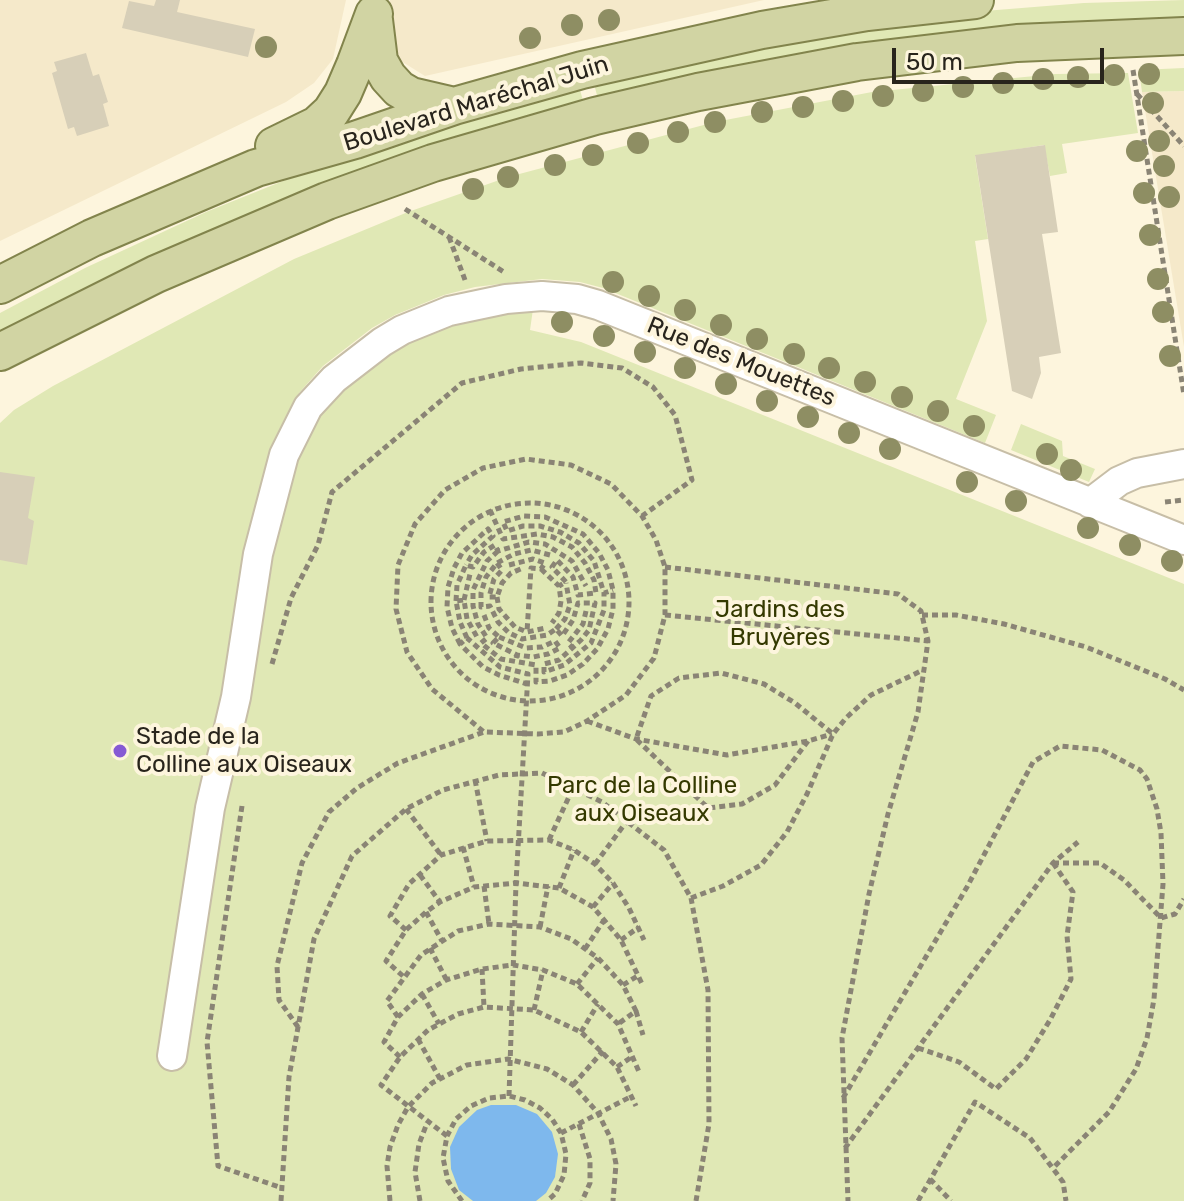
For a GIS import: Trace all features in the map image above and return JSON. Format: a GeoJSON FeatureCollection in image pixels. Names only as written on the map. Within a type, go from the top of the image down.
{"type":"FeatureCollection","features":[{"type":"Feature","properties":{"kind":"main road","name":"Boulevard Maréchal Juin"},"geometry":{"type":"LineString","coordinates":[[0,285],[104,233],[256,168],[355,140],[454,106],[582,70],[747,33],[867,12],[975,0]]}},
{"type":"Feature","properties":{"kind":"main road"},"geometry":{"type":"LineString","coordinates":[[375,7],[375,41],[379,61],[388,77],[411,96],[454,106]]}},
{"type":"Feature","properties":{"kind":"main road"},"geometry":{"type":"LineString","coordinates":[[256,168],[276,144],[317,125],[331,112],[343,93],[375,7]]}},
{"type":"Feature","properties":{"kind":"main road","name":"Boulevard Maréchal Juin"},"geometry":{"type":"LineString","coordinates":[[0,352],[118,292],[327,201],[433,163],[595,116],[733,85],[857,62],[1017,43],[1184,36]]}},
{"type":"Feature","properties":{"kind":"street","name":"Rue des Mouettes"},"geometry":{"type":"LineString","coordinates":[[172,1056],[210,808],[236,697],[258,554],[284,455],[308,407],[334,379],[402,330],[449,311],[474,305],[542,296],[577,299],[1184,540]]}},
{"type":"Feature","properties":{"kind":"street"},"geometry":{"type":"LineString","coordinates":[[1090,503],[1119,481],[1137,473],[1184,464]]}},
{"type":"Feature","properties":{"kind":"path"},"geometry":{"type":"LineString","coordinates":[[1132,65],[1184,395]]}},
{"type":"Feature","properties":{"kind":"path"},"geometry":{"type":"LineString","coordinates":[[1137,93],[1184,146]]}},
{"type":"Feature","properties":{"kind":"path"},"geometry":{"type":"LineString","coordinates":[[405,209],[542,296]]}},
{"type":"Feature","properties":{"kind":"path"},"geometry":{"type":"LineString","coordinates":[[448,236],[474,305]]}},
{"type":"Feature","properties":{"kind":"path"},"geometry":{"type":"LineString","coordinates":[[269,675],[291,598],[318,545],[332,492],[462,383],[521,369],[581,363],[622,368],[653,387],[675,415],[692,480],[642,516]]}},
{"type":"Feature","properties":{"kind":"path"},"geometry":{"type":"LineString","coordinates":[[298,1027],[279,1000],[277,966],[302,863],[329,812],[357,788],[398,763],[484,732],[564,732],[626,695],[654,658],[665,615],[665,567],[656,540],[642,516],[611,484],[571,465],[526,459],[483,468],[445,490],[415,524],[398,565],[396,609],[407,652],[432,689],[484,732]]}},
{"type":"Feature","properties":{"kind":"path"},"geometry":{"type":"LineString","coordinates":[[529,501],[560,507],[589,521],[611,544],[625,572],[630,604],[624,635],[609,663],[586,685],[557,698],[525,702],[495,696],[468,681],[447,659],[434,631],[430,600],[435,570],[449,543],[470,521],[490,510],[529,501]]}},
{"type":"Feature","properties":{"kind":"path"},"geometry":{"type":"LineString","coordinates":[[490,510],[503,539],[537,534],[553,537],[572,547],[585,563],[594,580],[596,593],[578,595],[573,577],[557,560],[552,567],[566,582],[570,605],[565,619],[554,626]]}},
{"type":"Feature","properties":{"kind":"path"},"geometry":{"type":"LineString","coordinates":[[554,626],[562,636],[578,603],[595,603],[589,630],[574,649],[559,660],[544,664],[544,672],[564,665],[591,643],[604,610],[604,593],[594,561],[579,543],[560,532],[540,526],[523,526],[507,531],[503,522],[524,516],[545,517],[583,534],[608,570],[613,590],[613,609],[608,629],[597,649],[567,675],[536,682],[536,665],[501,659],[481,643],[487,638],[478,624],[473,606],[473,590],[478,575],[498,551],[529,542],[545,544],[572,561],[586,586]]}},
{"type":"Feature","properties":{"kind":"path"},"geometry":{"type":"LineString","coordinates":[[509,1096],[514,925],[528,674],[500,667],[467,638],[456,601],[457,585],[466,565],[472,555],[493,536],[488,529],[462,553],[454,568],[448,587],[447,607],[452,628],[460,644],[483,667],[527,684]]}},
{"type":"Feature","properties":{"kind":"path"},"geometry":{"type":"LineString","coordinates":[[466,565],[473,567],[484,552],[495,545],[498,551]]}},
{"type":"Feature","properties":{"kind":"path"},"geometry":{"type":"LineString","coordinates":[[527,632],[531,568],[541,569],[559,586],[561,601],[554,626],[547,635],[522,639],[509,633],[498,622],[490,606],[481,607],[481,593],[486,577],[497,563],[531,550],[550,555]]}},
{"type":"Feature","properties":{"kind":"path"},"geometry":{"type":"LineString","coordinates":[[509,565],[533,559],[545,563],[541,569]]}},
{"type":"Feature","properties":{"kind":"path"},"geometry":{"type":"LineString","coordinates":[[497,563],[502,570],[494,579],[489,597],[497,597]]}},
{"type":"Feature","properties":{"kind":"path"},"geometry":{"type":"LineString","coordinates":[[665,567],[898,594],[921,611],[928,641],[926,669],[918,712],[888,814],[869,894],[842,1038],[848,1201]]}},
{"type":"Feature","properties":{"kind":"path"},"geometry":{"type":"LineString","coordinates":[[523,568],[511,573],[502,583],[497,597],[499,609],[506,620],[527,632],[546,628]]}},
{"type":"Feature","properties":{"kind":"path"},"geometry":{"type":"LineString","coordinates":[[470,574],[464,600],[467,619],[477,637]]}},
{"type":"Feature","properties":{"kind":"path"},"geometry":{"type":"LineString","coordinates":[[559,586],[566,582]]}},
{"type":"Feature","properties":{"kind":"path"},"geometry":{"type":"LineString","coordinates":[[604,593],[613,590]]}},
{"type":"Feature","properties":{"kind":"path"},"geometry":{"type":"LineString","coordinates":[[456,601],[464,600]]}},
{"type":"Feature","properties":{"kind":"path"},"geometry":{"type":"LineString","coordinates":[[574,649],[568,643],[583,624],[586,611]]}},
{"type":"Feature","properties":{"kind":"path"},"geometry":{"type":"LineString","coordinates":[[484,615],[489,628],[499,637],[526,648],[542,647],[555,641],[560,648],[533,657],[517,655],[493,643],[499,637]]}},
{"type":"Feature","properties":{"kind":"path"},"geometry":{"type":"LineString","coordinates":[[665,615],[928,641]]}},
{"type":"Feature","properties":{"kind":"path"},"geometry":{"type":"LineString","coordinates":[[922,615],[968,617],[1086,647],[1165,679],[1184,690]]}},
{"type":"Feature","properties":{"kind":"path"},"geometry":{"type":"LineString","coordinates":[[460,644],[467,638]]}},
{"type":"Feature","properties":{"kind":"path"},"geometry":{"type":"LineString","coordinates":[[515,662],[517,655]]}},
{"type":"Feature","properties":{"kind":"path"},"geometry":{"type":"LineString","coordinates":[[691,898],[723,886],[761,865],[787,832],[833,734],[846,718],[871,695],[926,669]]}},
{"type":"Feature","properties":{"kind":"path"},"geometry":{"type":"LineString","coordinates":[[636,739],[651,696],[679,678],[721,673],[764,684],[795,703],[833,734]]}},
{"type":"Feature","properties":{"kind":"path"},"geometry":{"type":"LineString","coordinates":[[587,721],[636,739],[727,755],[833,734]]}},
{"type":"Feature","properties":{"kind":"path"},"geometry":{"type":"LineString","coordinates":[[636,739],[708,808],[742,804],[775,785],[808,741]]}},
{"type":"Feature","properties":{"kind":"path"},"geometry":{"type":"LineString","coordinates":[[843,1098],[967,887],[1033,762],[1060,746],[1102,750],[1140,770],[1147,779],[1157,809],[1161,833],[1161,918],[1154,999],[1147,1038],[1136,1069],[1109,1112],[1053,1168]]}},
{"type":"Feature","properties":{"kind":"path"},"geometry":{"type":"LineString","coordinates":[[281,1201],[289,1077],[314,939],[352,856],[406,809],[443,790],[499,775],[542,773],[602,802],[664,850],[691,898],[708,990],[709,1124],[696,1201]]}},
{"type":"Feature","properties":{"kind":"path"},"geometry":{"type":"LineString","coordinates":[[475,780],[487,841]]}},
{"type":"Feature","properties":{"kind":"path"},"geometry":{"type":"LineString","coordinates":[[549,840],[573,788]]}},
{"type":"Feature","properties":{"kind":"path"},"geometry":{"type":"LineString","coordinates":[[243,802],[207,1042],[216,1151],[218,1166],[282,1188]]}},
{"type":"Feature","properties":{"kind":"path"},"geometry":{"type":"LineString","coordinates":[[406,809],[441,855]]}},
{"type":"Feature","properties":{"kind":"path"},"geometry":{"type":"LineString","coordinates":[[595,864],[627,821]]}},
{"type":"Feature","properties":{"kind":"path"},"geometry":{"type":"LineString","coordinates":[[406,930],[390,916],[409,884],[441,855],[487,841],[549,840],[574,850],[595,864],[613,883],[644,940]]}},
{"type":"Feature","properties":{"kind":"path"},"geometry":{"type":"LineString","coordinates":[[845,1148],[1053,863],[1078,842]]}},
{"type":"Feature","properties":{"kind":"path"},"geometry":{"type":"LineString","coordinates":[[463,847],[474,887]]}},
{"type":"Feature","properties":{"kind":"path"},"geometry":{"type":"LineString","coordinates":[[559,888],[574,850]]}},
{"type":"Feature","properties":{"kind":"path"},"geometry":{"type":"LineString","coordinates":[[1053,863],[1100,863],[1124,880],[1161,918]]}},
{"type":"Feature","properties":{"kind":"path"},"geometry":{"type":"LineString","coordinates":[[917,1048],[959,1062],[996,1089],[1026,1059],[1071,979],[1067,936],[1073,892],[1053,863]]}},
{"type":"Feature","properties":{"kind":"path"},"geometry":{"type":"LineString","coordinates":[[420,875],[440,902]]}},
{"type":"Feature","properties":{"kind":"path"},"geometry":{"type":"LineString","coordinates":[[403,976],[386,961],[406,930],[426,912],[440,902],[474,887],[516,883],[559,888],[593,907],[621,940],[643,986]]}},
{"type":"Feature","properties":{"kind":"path"},"geometry":{"type":"LineString","coordinates":[[593,907],[613,883]]}},
{"type":"Feature","properties":{"kind":"path"},"geometry":{"type":"LineString","coordinates":[[484,886],[489,924]]}},
{"type":"Feature","properties":{"kind":"path"},"geometry":{"type":"LineString","coordinates":[[540,927],[548,886]]}},
{"type":"Feature","properties":{"kind":"path"},"geometry":{"type":"LineString","coordinates":[[1161,918],[1175,914],[1184,899]]}},
{"type":"Feature","properties":{"kind":"path"},"geometry":{"type":"LineString","coordinates":[[426,912],[442,941]]}},
{"type":"Feature","properties":{"kind":"path"},"geometry":{"type":"LineString","coordinates":[[585,950],[604,920]]}},
{"type":"Feature","properties":{"kind":"path"},"geometry":{"type":"LineString","coordinates":[[398,1017],[387,1001],[403,976],[430,948],[458,931],[489,924],[514,925],[540,927],[571,939],[598,958],[623,985],[636,1011],[643,1035]]}},
{"type":"Feature","properties":{"kind":"path"},"geometry":{"type":"LineString","coordinates":[[621,940],[639,927]]}},
{"type":"Feature","properties":{"kind":"path"},"geometry":{"type":"LineString","coordinates":[[430,948],[446,980]]}},
{"type":"Feature","properties":{"kind":"path"},"geometry":{"type":"LineString","coordinates":[[577,984],[598,958]]}},
{"type":"Feature","properties":{"kind":"path"},"geometry":{"type":"LineString","coordinates":[[400,1057],[384,1042],[398,1017],[422,994],[446,980],[482,969],[513,965],[543,970],[577,984],[618,1024],[640,1074]]}},
{"type":"Feature","properties":{"kind":"path"},"geometry":{"type":"LineString","coordinates":[[482,969],[484,1007]]}},
{"type":"Feature","properties":{"kind":"path"},"geometry":{"type":"LineString","coordinates":[[534,1010],[543,970]]}},
{"type":"Feature","properties":{"kind":"path"},"geometry":{"type":"LineString","coordinates":[[623,985],[639,975]]}},
{"type":"Feature","properties":{"kind":"path"},"geometry":{"type":"LineString","coordinates":[[422,994],[439,1024]]}},
{"type":"Feature","properties":{"kind":"path"},"geometry":{"type":"LineString","coordinates":[[581,1032],[598,1004]]}},
{"type":"Feature","properties":{"kind":"path"},"geometry":{"type":"LineString","coordinates":[[447,1136],[381,1085],[400,1057],[418,1039],[458,1014],[484,1007],[534,1010],[581,1032],[617,1067],[636,1106]]}},
{"type":"Feature","properties":{"kind":"path"},"geometry":{"type":"LineString","coordinates":[[618,1024],[636,1011]]}},
{"type":"Feature","properties":{"kind":"path"},"geometry":{"type":"LineString","coordinates":[[418,1039],[440,1079]]}},
{"type":"Feature","properties":{"kind":"path"},"geometry":{"type":"LineString","coordinates":[[573,1085],[603,1051]]}},
{"type":"Feature","properties":{"kind":"path"},"geometry":{"type":"LineString","coordinates":[[617,1067],[633,1056]]}},
{"type":"Feature","properties":{"kind":"path"},"geometry":{"type":"LineString","coordinates":[[390,1201],[387,1176],[390,1147],[408,1107],[420,1093],[467,1065],[508,1059],[547,1069],[573,1085],[598,1113],[611,1139],[616,1164],[613,1201]]}},
{"type":"Feature","properties":{"kind":"path"},"geometry":{"type":"LineString","coordinates":[[462,1201],[448,1181],[443,1158],[447,1136],[456,1119],[471,1106],[489,1098],[509,1096],[540,1108],[561,1133],[566,1154],[564,1175],[555,1194],[547,1201]]}},
{"type":"Feature","properties":{"kind":"path"},"geometry":{"type":"LineString","coordinates":[[561,1133],[632,1096]]}},
{"type":"Feature","properties":{"kind":"path"},"geometry":{"type":"LineString","coordinates":[[918,1201],[975,1102],[1030,1138],[1063,1182],[1066,1201]]}},
{"type":"Feature","properties":{"kind":"path"},"geometry":{"type":"LineString","coordinates":[[420,1201],[415,1172],[419,1144],[427,1123]]}},
{"type":"Feature","properties":{"kind":"path"},"geometry":{"type":"LineString","coordinates":[[579,1124],[590,1159],[590,1183],[582,1201]]}},
{"type":"Feature","properties":{"kind":"path"},"geometry":{"type":"LineString","coordinates":[[930,1179],[951,1201]]}},
{"type":"Feature","properties":{"kind":"shaded area"},"geometry":{"type":"Polygon","coordinates":[[[0,0],[346,0],[333,59],[314,83],[286,102],[0,241],[0,0]]]}},
{"type":"Feature","properties":{"kind":"shaded area"},"geometry":{"type":"Polygon","coordinates":[[[390,0],[764,0],[425,76],[401,61],[385,24],[390,0]]]}},
{"type":"Feature","properties":{"kind":"shaded area"},"geometry":{"type":"Polygon","coordinates":[[[1184,91],[1184,347],[1142,92],[1184,91]]]}},
{"type":"Feature","properties":{"kind":"green space"},"geometry":{"type":"Polygon","coordinates":[[[1184,0],[1184,23],[599,103],[593,80],[922,16],[1084,3],[1184,0]]]}},
{"type":"Feature","properties":{"kind":"green space"},"geometry":{"type":"Polygon","coordinates":[[[1184,68],[1184,91],[1142,92],[1139,70],[1184,68]]]}},
{"type":"Feature","properties":{"kind":"green space","name":"Parc de la Colline aux Oiseaux"},"geometry":{"type":"Polygon","coordinates":[[[1128,73],[1138,133],[1062,144],[1067,173],[1050,176],[1044,145],[975,156],[988,239],[975,241],[987,321],[956,399],[996,415],[985,443],[603,288],[580,282],[542,279],[475,287],[444,295],[395,315],[372,328],[323,366],[299,393],[317,416],[364,371],[415,338],[448,324],[485,314],[533,309],[530,330],[581,342],[1184,584],[1184,1201],[0,1201],[0,423],[14,410],[53,386],[294,259],[408,212],[508,177],[715,122],[872,92],[1055,74],[1128,73]]]}},
{"type":"Feature","properties":{"kind":"green space"},"geometry":{"type":"Polygon","coordinates":[[[578,83],[584,104],[0,337],[0,313],[85,268],[206,212],[365,148],[578,83]]]}},
{"type":"Feature","properties":{"kind":"green space"},"geometry":{"type":"Polygon","coordinates":[[[1021,424],[1062,441],[1063,456],[1095,469],[1089,482],[1011,450],[1021,424]]]}},
{"type":"Feature","properties":{"kind":"water"},"geometry":{"type":"Polygon","coordinates":[[[491,1105],[516,1105],[537,1114],[552,1132],[558,1154],[555,1177],[546,1193],[536,1201],[473,1201],[459,1190],[451,1169],[450,1147],[459,1127],[477,1110],[491,1105]]]}},
{"type":"Feature","properties":{"kind":"building"},"geometry":{"type":"Polygon","coordinates":[[[156,0],[180,0],[177,12],[255,29],[248,57],[122,28],[129,1],[154,6],[156,0]]]}},
{"type":"Feature","properties":{"kind":"building"},"geometry":{"type":"Polygon","coordinates":[[[86,53],[93,76],[99,74],[108,102],[103,104],[109,126],[77,136],[74,127],[68,129],[52,73],[57,71],[54,62],[86,53]]]}},
{"type":"Feature","properties":{"kind":"building"},"geometry":{"type":"Polygon","coordinates":[[[1045,145],[1058,232],[1042,234],[1061,353],[1039,357],[1041,373],[1032,399],[1012,391],[975,155],[1045,145]]]}},
{"type":"Feature","properties":{"kind":"building"},"geometry":{"type":"Polygon","coordinates":[[[0,472],[35,477],[28,518],[34,521],[27,565],[0,560],[0,472]]]}},
{"type":"Feature","properties":{"kind":"place","name":"Stade de la Colline aux Oiseaux"},"geometry":{"type":"Point","coordinates":[120,751]}},
{"type":"Feature","properties":{"kind":"park label","name":"Jardins des Bruyères"},"geometry":{"type":"Point","coordinates":[780,624]}}]}
